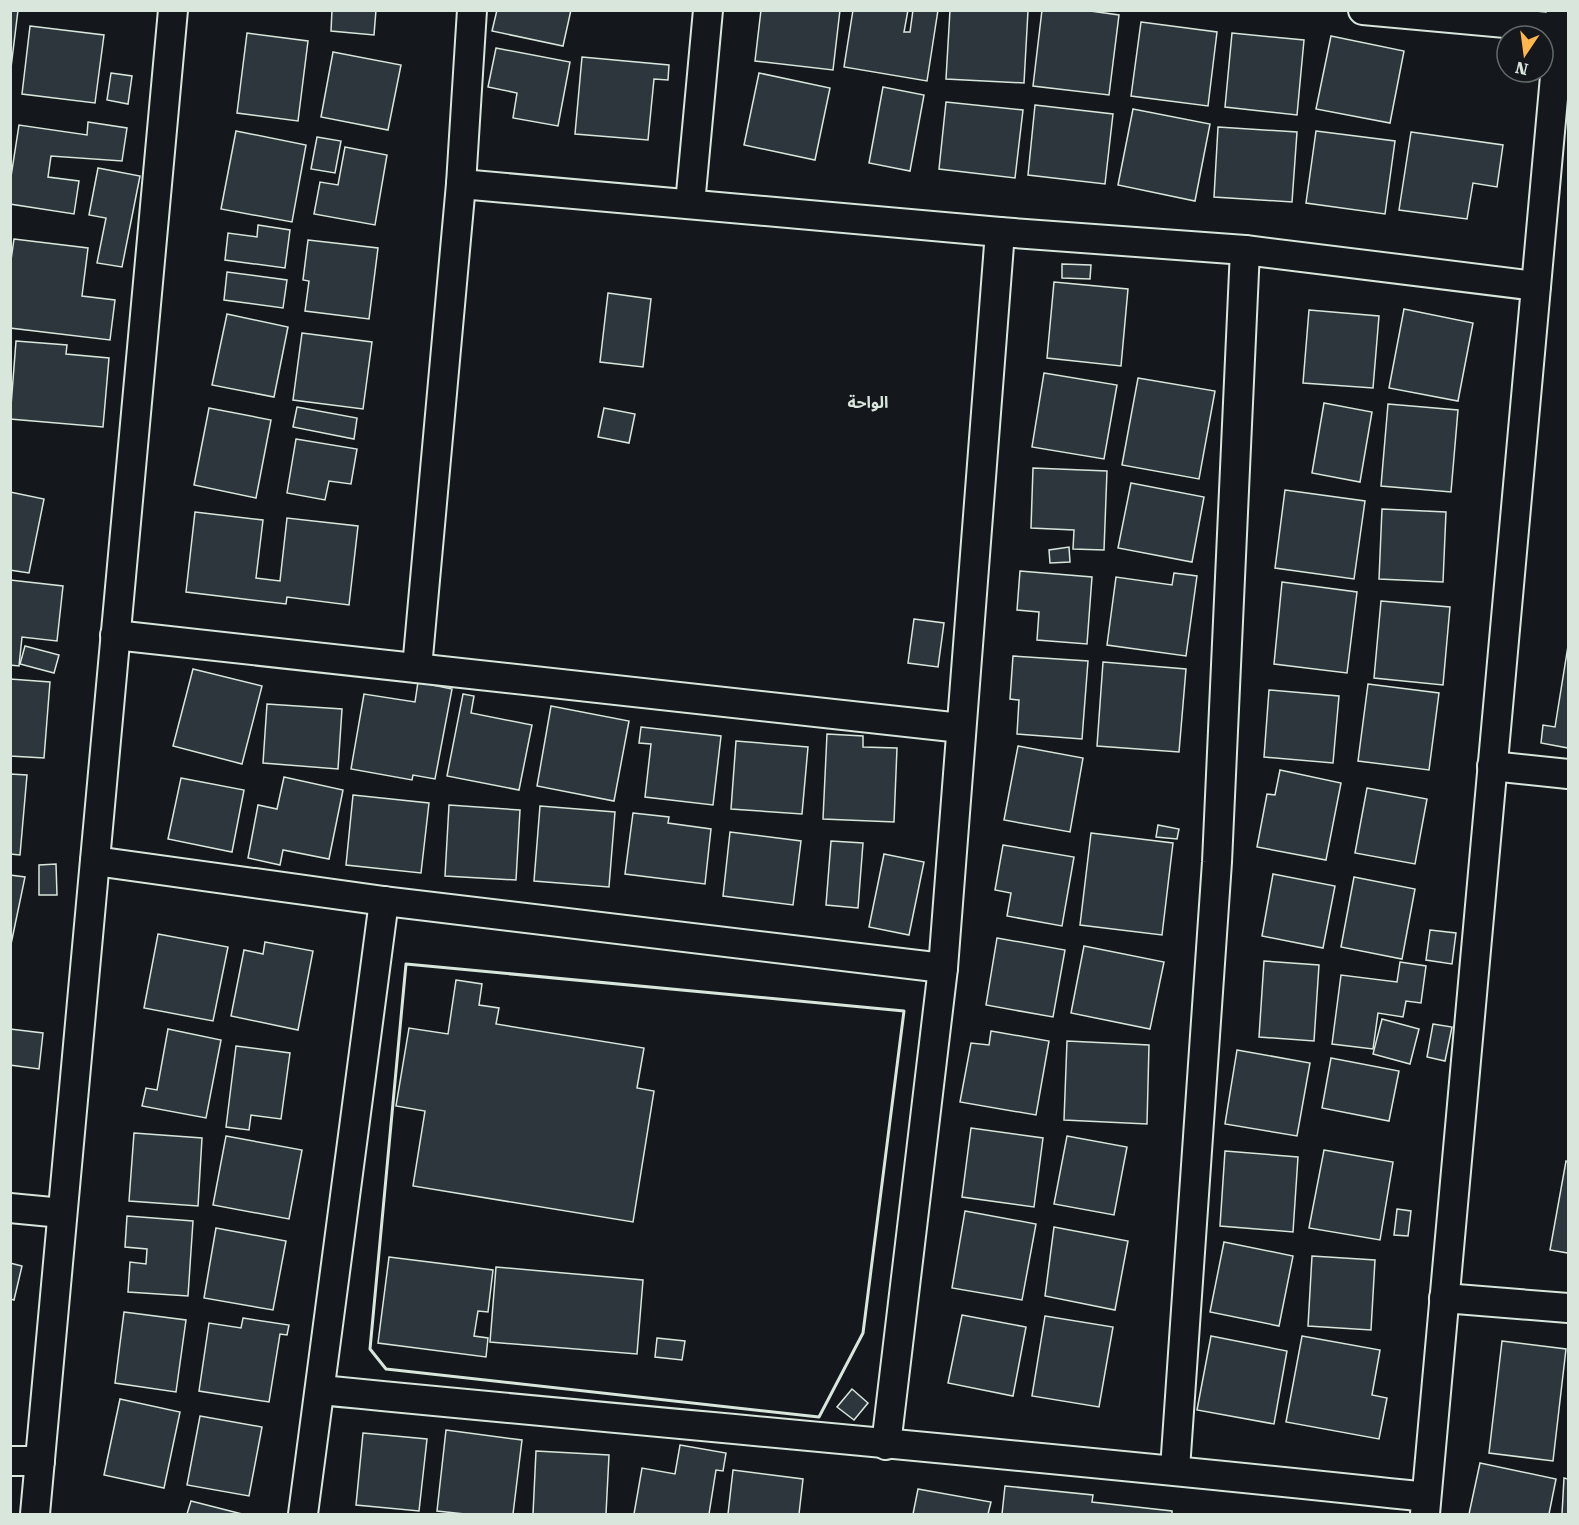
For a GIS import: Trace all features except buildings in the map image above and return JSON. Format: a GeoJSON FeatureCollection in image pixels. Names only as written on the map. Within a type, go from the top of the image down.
{"type":"FeatureCollection","features":[{"type":"Feature","properties":{"kind":"street"},"geometry":{"type":"LineString","coordinates":[[35,1515],[173,10]]}},
{"type":"Feature","properties":{"kind":"street"},"geometry":{"type":"LineString","coordinates":[[417,668],[461,184],[472,10]]}},
{"type":"Feature","properties":{"kind":"street"},"geometry":{"type":"LineString","coordinates":[[690,204],[708,10]]}},
{"type":"Feature","properties":{"kind":"street"},"geometry":{"type":"LineString","coordinates":[[320,1390],[886,1445],[1175,1469],[1426,1506],[1560,19],[1363,10]]}},
{"type":"Feature","properties":{"kind":"street"},"geometry":{"type":"LineString","coordinates":[[461,184],[1000,232],[1245,250],[1536,286]]}},
{"type":"Feature","properties":{"kind":"street"},"geometry":{"type":"LineString","coordinates":[[886,1445],[943,968],[1000,232]]}},
{"type":"Feature","properties":{"kind":"street"},"geometry":{"type":"LineString","coordinates":[[1175,1469],[1217,862],[1245,250]]}},
{"type":"Feature","properties":{"kind":"street"},"geometry":{"type":"LineString","coordinates":[[115,635],[961,728]]}},
{"type":"Feature","properties":{"kind":"street"},"geometry":{"type":"LineString","coordinates":[[1492,766],[1569,774]]}},
{"type":"Feature","properties":{"kind":"street"},"geometry":{"type":"LineString","coordinates":[[95,861],[384,901],[943,968]]}},
{"type":"Feature","properties":{"kind":"street"},"geometry":{"type":"LineString","coordinates":[[303,1515],[384,901]]}},
{"type":"Feature","properties":{"kind":"street"},"geometry":{"type":"LineString","coordinates":[[10,1208],[62,1213]]}},
{"type":"Feature","properties":{"kind":"street"},"geometry":{"type":"LineString","coordinates":[[1444,1298],[1569,1308]]}},
{"type":"Feature","properties":{"kind":"street"},"geometry":{"type":"LineString","coordinates":[[10,1461],[40,1461]]}},
{"type":"Feature","properties":{"kind":"wall"},"geometry":{"type":"LineString","coordinates":[[406,964],[904,1011],[863,1333],[819,1417],[386,1369],[370,1349],[406,964]]}},
{"type":"Feature","properties":{"kind":"district","name":"الواحة"},"geometry":{"type":"Point","coordinates":[868,402]}}]}
